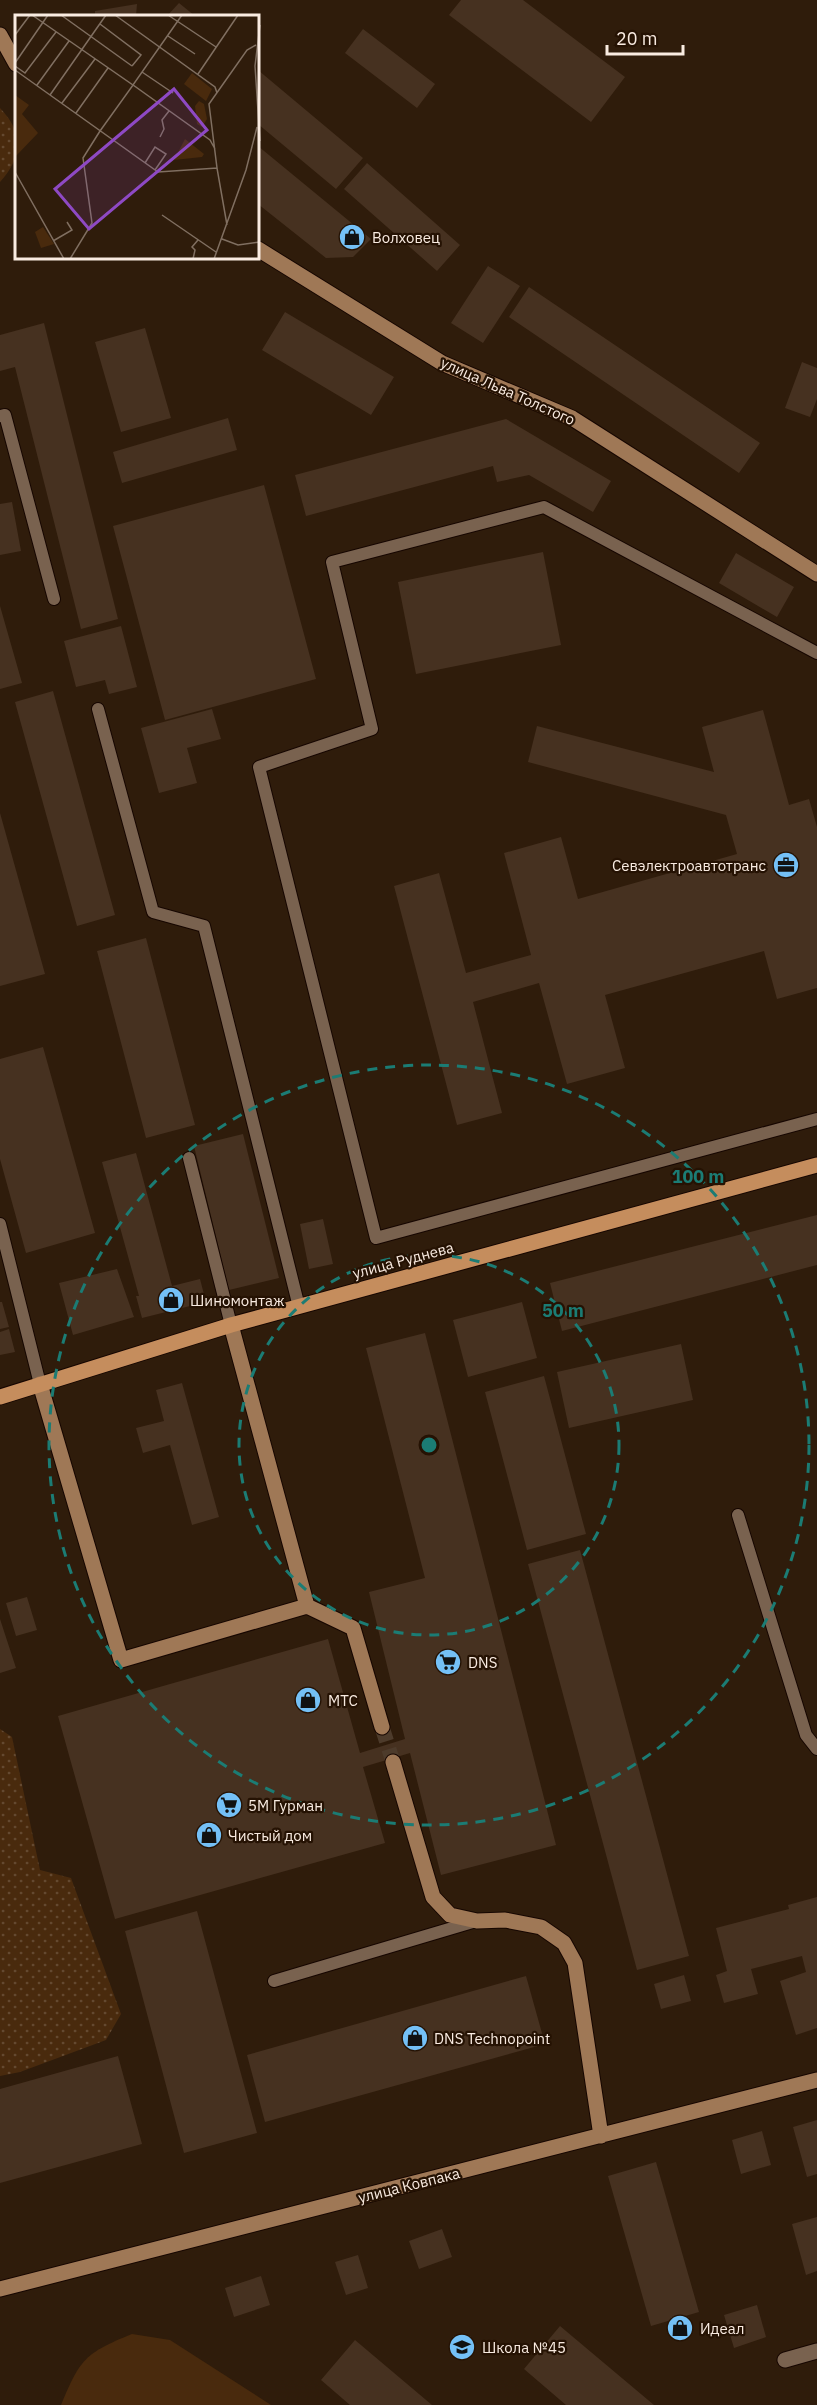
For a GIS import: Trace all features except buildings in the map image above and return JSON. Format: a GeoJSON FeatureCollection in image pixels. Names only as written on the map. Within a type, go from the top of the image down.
{"type":"FeatureCollection","features":[{"type":"Feature","properties":{"kind":"main road","name":"улица Руднева"},"geometry":{"type":"LineString","coordinates":[[0,1397],[231,1325],[817,1165]]}},
{"type":"Feature","properties":{"kind":"street"},"geometry":{"type":"LineString","coordinates":[[0,35],[15,62]]}},
{"type":"Feature","properties":{"kind":"street","name":"улица Льва Толстого"},"geometry":{"type":"LineString","coordinates":[[260,250],[442,363],[572,418],[817,574]]}},
{"type":"Feature","properties":{"kind":"street"},"geometry":{"type":"LineString","coordinates":[[231,1325],[307,1606]]}},
{"type":"Feature","properties":{"kind":"street"},"geometry":{"type":"LineString","coordinates":[[40,1384],[121,1659],[307,1606],[353,1628],[382,1727]]}},
{"type":"Feature","properties":{"kind":"street"},"geometry":{"type":"LineString","coordinates":[[393,1762],[433,1897],[450,1915],[477,1921],[506,1920],[541,1927],[564,1943],[575,1963],[601,2136]]}},
{"type":"Feature","properties":{"kind":"street","name":"улица Ковпака"},"geometry":{"type":"LineString","coordinates":[[0,2289],[817,2080]]}},
{"type":"Feature","properties":{"kind":"street"},"geometry":{"type":"LineString","coordinates":[[785,2360],[817,2351]]}},
{"type":"Feature","properties":{"kind":"lane"},"geometry":{"type":"LineString","coordinates":[[0,416],[5,415],[54,599]]}},
{"type":"Feature","properties":{"kind":"lane"},"geometry":{"type":"LineString","coordinates":[[817,654],[544,507],[332,562],[372,729],[259,768],[376,1238],[817,1119]]}},
{"type":"Feature","properties":{"kind":"lane"},"geometry":{"type":"LineString","coordinates":[[98,709],[153,912],[204,926],[299,1306]]}},
{"type":"Feature","properties":{"kind":"lane"},"geometry":{"type":"LineString","coordinates":[[189,1158],[231,1325]]}},
{"type":"Feature","properties":{"kind":"lane"},"geometry":{"type":"LineString","coordinates":[[0,1224],[3,1250],[40,1384]]}},
{"type":"Feature","properties":{"kind":"lane"},"geometry":{"type":"LineString","coordinates":[[738,1515],[806,1735],[817,1749]]}},
{"type":"Feature","properties":{"kind":"lane"},"geometry":{"type":"LineString","coordinates":[[274,1981],[477,1921]]}},
{"type":"Feature","properties":{"kind":"shaded area"},"geometry":{"type":"Polygon","coordinates":[[[0,108],[8,117],[15,132],[15,157],[8,173],[0,182],[0,108]]]}},
{"type":"Feature","properties":{"kind":"shaded area"},"geometry":{"type":"Polygon","coordinates":[[[0,1729],[12,1737],[40,1870],[71,1878],[121,2014],[106,2040],[20,2072],[0,2076],[0,1729]]]}},
{"type":"Feature","properties":{"kind":"shaded area"},"geometry":{"type":"Polygon","coordinates":[[[132,2334],[170,2340],[271,2405],[61,2405],[79,2367],[86,2359],[104,2347],[132,2334]]]}},
{"type":"Feature","properties":{"kind":"tunnel"},"geometry":{"type":"LineString","coordinates":[[382,1727],[393,1762]]}},
{"type":"Feature","properties":{"kind":"place","name":"Волховец"},"geometry":{"type":"Point","coordinates":[352,237]}},
{"type":"Feature","properties":{"kind":"place","name":"Севэлектроавтотранс"},"geometry":{"type":"Point","coordinates":[786,865]}},
{"type":"Feature","properties":{"kind":"place","name":"Шиномонтаж"},"geometry":{"type":"Point","coordinates":[171,1300]}},
{"type":"Feature","properties":{"kind":"place","name":"DNS"},"geometry":{"type":"Point","coordinates":[448,1662]}},
{"type":"Feature","properties":{"kind":"place","name":"МТС"},"geometry":{"type":"Point","coordinates":[308,1700]}},
{"type":"Feature","properties":{"kind":"place","name":"5М Гурман"},"geometry":{"type":"Point","coordinates":[229,1805]}},
{"type":"Feature","properties":{"kind":"place","name":"Чистый дом"},"geometry":{"type":"Point","coordinates":[209,1835]}},
{"type":"Feature","properties":{"kind":"place","name":"DNS Technopoint"},"geometry":{"type":"Point","coordinates":[415,2038]}},
{"type":"Feature","properties":{"kind":"place","name":"Идеал"},"geometry":{"type":"Point","coordinates":[680,2328]}},
{"type":"Feature","properties":{"kind":"place","name":"Школа №45"},"geometry":{"type":"Point","coordinates":[462,2347]}}]}
